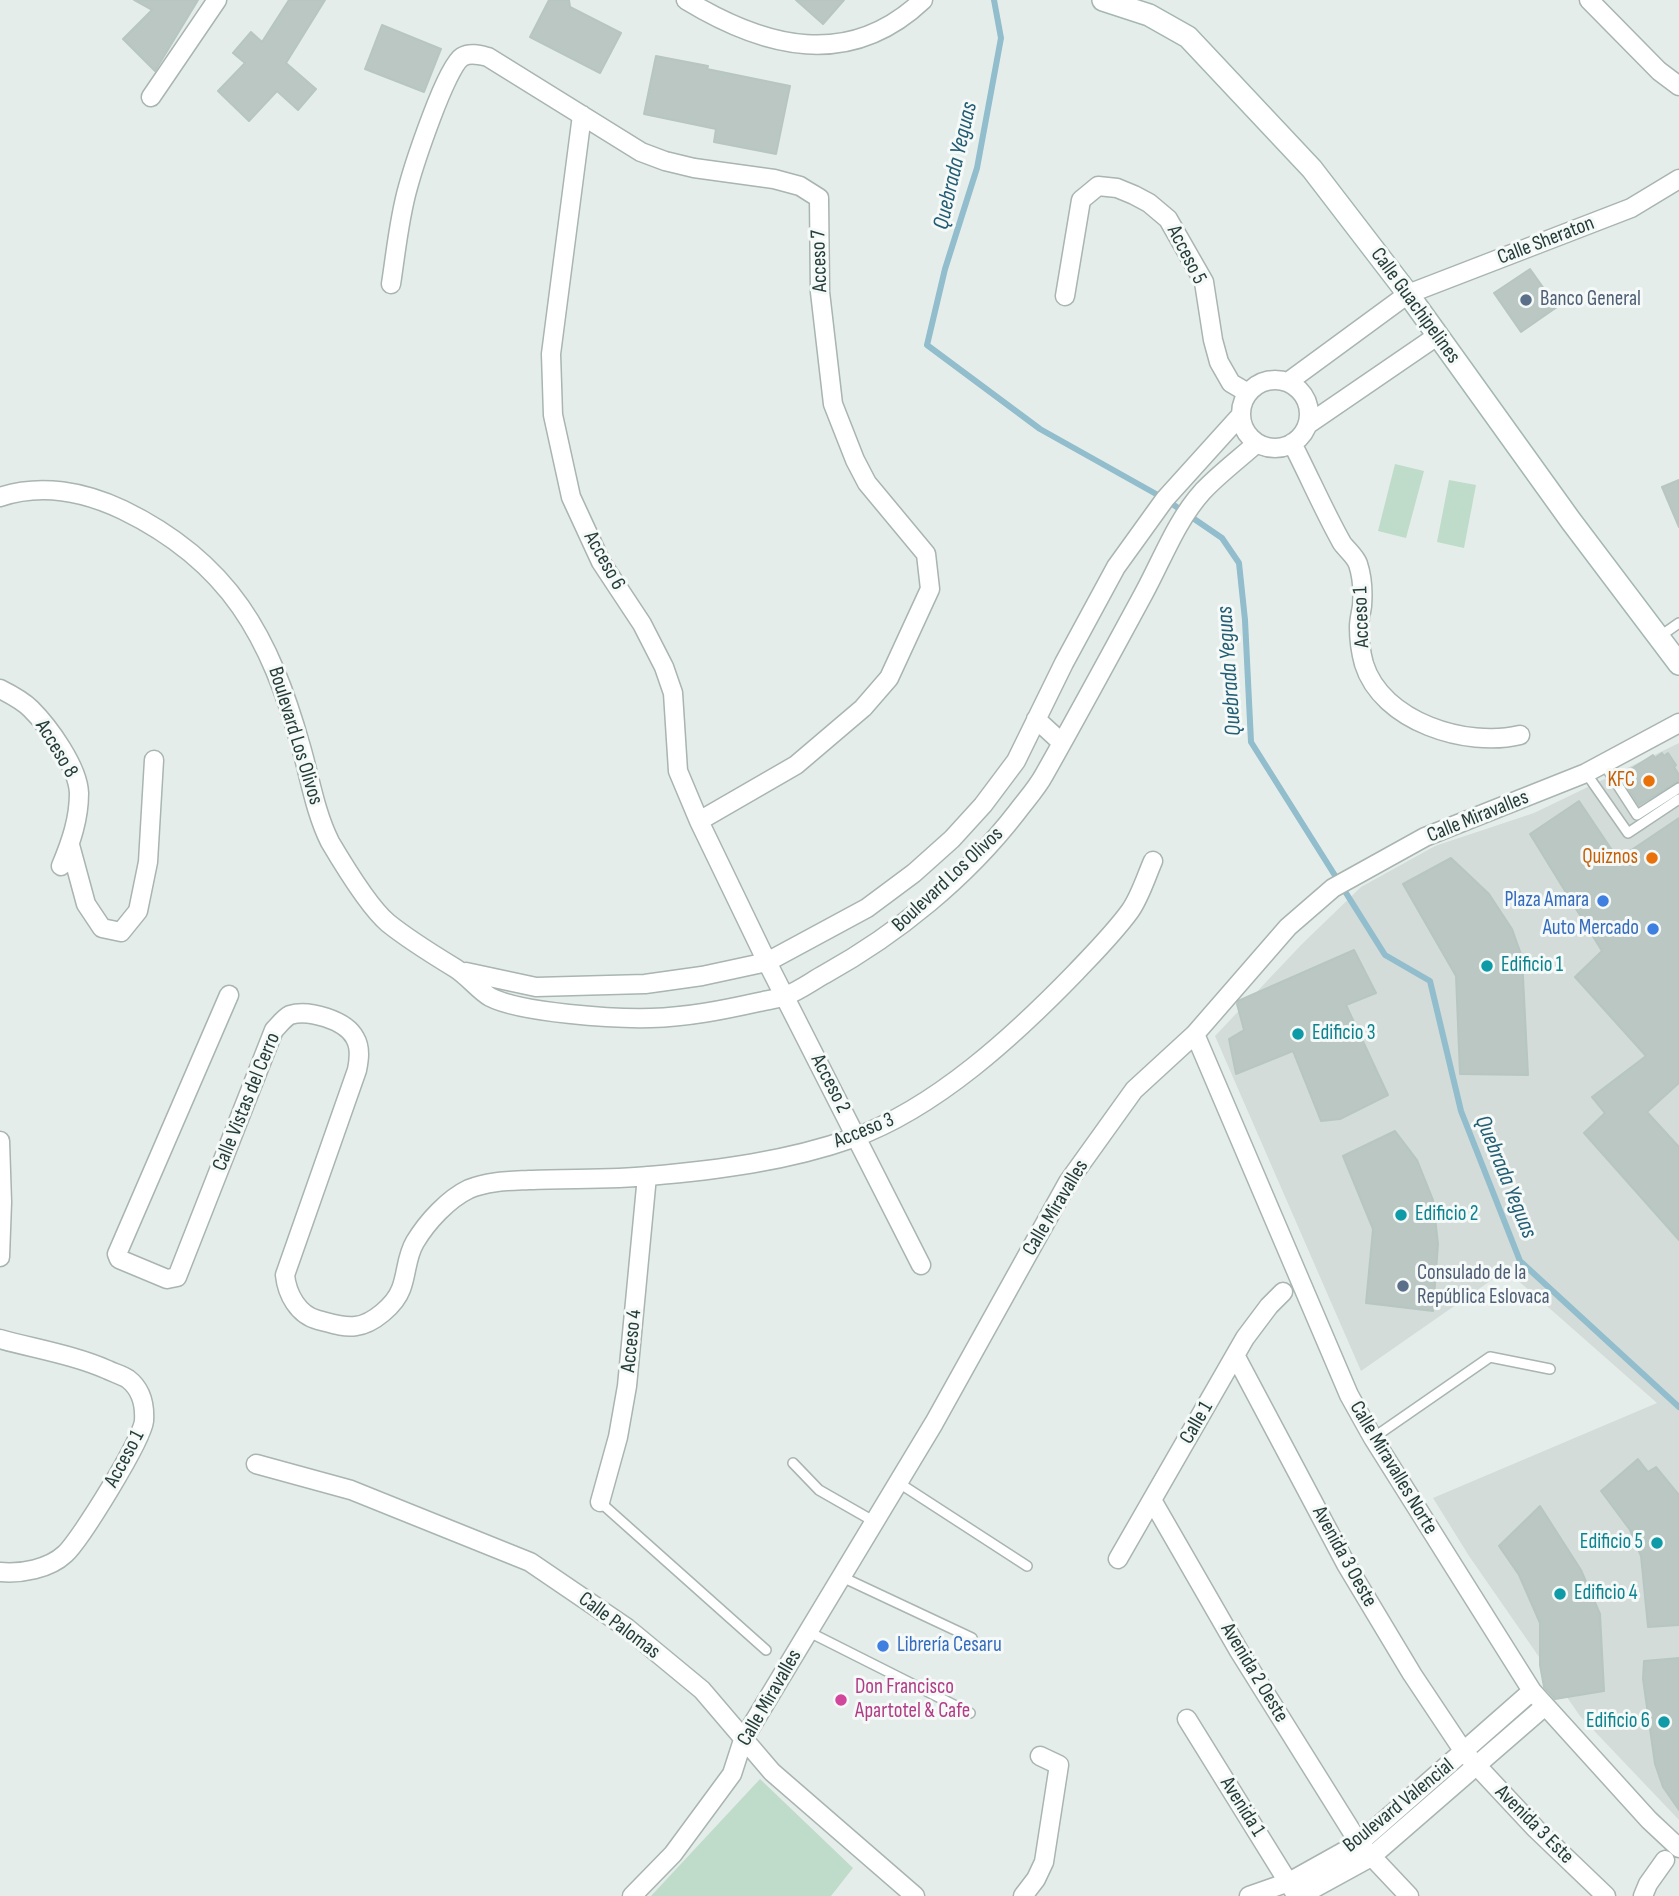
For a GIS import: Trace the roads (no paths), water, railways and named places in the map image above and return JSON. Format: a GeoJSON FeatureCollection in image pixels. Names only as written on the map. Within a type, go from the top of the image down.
{"type":"FeatureCollection","features":[{"type":"Feature","properties":{"kind":"street"},"geometry":{"type":"LineString","coordinates":[[151,97],[217,0]]}},
{"type":"Feature","properties":{"kind":"street"},"geometry":{"type":"LineString","coordinates":[[686,0],[709,14],[776,41],[826,46],[858,39],[884,29],[923,0]]}},
{"type":"Feature","properties":{"kind":"street","name":"Calle Guachipelines"},"geometry":{"type":"LineString","coordinates":[[1103,0],[1149,15],[1188,37],[1312,169],[1408,294],[1571,521],[1679,664]]}},
{"type":"Feature","properties":{"kind":"street"},"geometry":{"type":"LineString","coordinates":[[1590,0],[1660,71],[1679,86]]}},
{"type":"Feature","properties":{"kind":"street","name":"Acceso 7"},"geometry":{"type":"LineString","coordinates":[[391,284],[407,188],[444,85],[454,65],[463,56],[472,54],[488,57],[641,152],[665,162],[717,173],[774,179],[800,186],[819,198],[820,292],[833,404],[867,483],[926,554],[930,589],[889,678],[863,708],[796,765],[699,821]]}},
{"type":"Feature","properties":{"kind":"street","name":"Acceso 6"},"geometry":{"type":"LineString","coordinates":[[582,115],[551,354],[553,415],[563,468],[580,517],[601,562],[642,624],[664,667],[673,693],[678,771],[699,821],[776,979]]}},
{"type":"Feature","properties":{"kind":"street","name":"Calle Sheraton"},"geometry":{"type":"LineString","coordinates":[[1408,294],[1631,208],[1679,179]]}},
{"type":"Feature","properties":{"kind":"street","name":"Acceso 5"},"geometry":{"type":"LineString","coordinates":[[1065,296],[1081,200],[1098,186],[1117,188],[1149,203],[1168,219],[1197,266],[1204,282],[1219,362],[1231,383],[1248,393]]}},
{"type":"Feature","properties":{"kind":"street"},"geometry":{"type":"LineString","coordinates":[[1288,382],[1408,294]]}},
{"type":"Feature","properties":{"kind":"street"},"geometry":{"type":"LineString","coordinates":[[1307,425],[1437,336]]}},
{"type":"Feature","properties":{"kind":"street"},"geometry":{"type":"LineString","coordinates":[[1273,380],[1288,382],[1296,387],[1307,402],[1307,425],[1301,436],[1292,443],[1274,448],[1257,443],[1249,436],[1240,416],[1242,404],[1248,393],[1259,383],[1273,380]]}},
{"type":"Feature","properties":{"kind":"street","name":"Boulevard Los Olivos"},"geometry":{"type":"LineString","coordinates":[[459,970],[536,988],[645,984],[702,976],[766,962],[867,908],[933,856],[982,805],[1016,761],[1116,567],[1165,499],[1240,416]]}},
{"type":"Feature","properties":{"kind":"street","name":"Boulevard Los Olivos"},"geometry":{"type":"LineString","coordinates":[[0,498],[33,490],[57,491],[83,494],[108,503],[167,535],[221,581],[244,610],[264,643],[279,677],[303,752],[316,807],[329,839],[385,921],[426,952],[459,970],[491,997],[535,1009],[650,1018],[716,1012],[785,996],[885,938],[972,863],[1042,780],[1186,513],[1204,490],[1257,443]]}},
{"type":"Feature","properties":{"kind":"street","name":"Acceso 1"},"geometry":{"type":"LineString","coordinates":[[1292,443],[1343,545],[1357,561],[1361,577],[1362,604],[1359,626],[1364,664],[1373,682],[1388,701],[1431,728],[1458,736],[1491,740],[1520,735]]}},
{"type":"Feature","properties":{"kind":"street","name":"Acceso 8"},"geometry":{"type":"LineString","coordinates":[[0,689],[30,708],[50,731],[69,763],[79,789],[78,820],[61,866]]}},
{"type":"Feature","properties":{"kind":"street"},"geometry":{"type":"LineString","coordinates":[[1036,719],[1061,742]]}},
{"type":"Feature","properties":{"kind":"street","name":"Calle Miravalles"},"geometry":{"type":"LineString","coordinates":[[632,1896],[673,1854],[732,1774],[743,1740],[941,1411],[1068,1182],[1134,1090],[1195,1034],[1288,927],[1333,888],[1425,837],[1586,773],[1679,723]]}},
{"type":"Feature","properties":{"kind":"street"},"geometry":{"type":"LineString","coordinates":[[70,845],[86,904],[102,928],[121,932],[138,911],[148,862],[154,760]]}},
{"type":"Feature","properties":{"kind":"street","name":"Acceso 3"},"geometry":{"type":"LineString","coordinates":[[468,1189],[496,1182],[647,1176],[737,1167],[817,1150],[856,1137],[906,1114],[1014,1034],[1132,909],[1153,861]]}},
{"type":"Feature","properties":{"kind":"street","name":"Acceso 2"},"geometry":{"type":"LineString","coordinates":[[776,979],[921,1265]]}},
{"type":"Feature","properties":{"kind":"street","name":"Calle Vistas del Cerro"},"geometry":{"type":"LineString","coordinates":[[229,995],[117,1254],[123,1263],[167,1279],[177,1277],[274,1030],[287,1016],[303,1012],[319,1015],[346,1028],[355,1037],[359,1054],[357,1070],[287,1263],[287,1291],[299,1309],[312,1318],[337,1325],[357,1326],[373,1319],[393,1302],[401,1289],[406,1265],[415,1243],[436,1214],[468,1189]]}},
{"type":"Feature","properties":{"kind":"street","name":"Calle Miravalles Norte"},"geometry":{"type":"LineString","coordinates":[[1195,1034],[1349,1395],[1373,1438],[1532,1691],[1649,1820],[1672,1854]]}},
{"type":"Feature","properties":{"kind":"street"},"geometry":{"type":"LineString","coordinates":[[0,1141],[0,1257]]}},
{"type":"Feature","properties":{"kind":"street","name":"Acceso 4"},"geometry":{"type":"LineString","coordinates":[[600,1502],[618,1437],[627,1386],[647,1176]]}},
{"type":"Feature","properties":{"kind":"street","name":"Calle 1"},"geometry":{"type":"LineString","coordinates":[[1118,1559],[1235,1355],[1257,1321],[1283,1292]]}},
{"type":"Feature","properties":{"kind":"street","name":"Acceso 1"},"geometry":{"type":"LineString","coordinates":[[0,1339],[87,1361],[128,1379],[143,1398],[144,1424],[82,1534],[64,1555],[44,1567],[14,1573],[0,1572]]}},
{"type":"Feature","properties":{"kind":"street","name":"Avenida 3 Oeste"},"geometry":{"type":"LineString","coordinates":[[1235,1355],[1346,1564],[1412,1674],[1464,1752]]}},
{"type":"Feature","properties":{"kind":"street","name":"Calle Palomas"},"geometry":{"type":"LineString","coordinates":[[256,1464],[351,1490],[530,1562],[627,1628],[702,1690],[772,1772],[915,1896]]}},
{"type":"Feature","properties":{"kind":"street","name":"Avenida 2 Oeste"},"geometry":{"type":"LineString","coordinates":[[1152,1500],[1239,1651],[1365,1850],[1409,1896]]}},
{"type":"Feature","properties":{"kind":"street","name":"Boulevard Valencial"},"geometry":{"type":"LineString","coordinates":[[1365,1850],[1464,1752],[1532,1691]]}},
{"type":"Feature","properties":{"kind":"street","name":"Boulevard Valencial"},"geometry":{"type":"LineString","coordinates":[[1249,1896],[1295,1891],[1365,1850],[1476,1767],[1545,1706]]}},
{"type":"Feature","properties":{"kind":"street","name":"Avenida 1"},"geometry":{"type":"LineString","coordinates":[[1187,1719],[1295,1891]]}},
{"type":"Feature","properties":{"kind":"street","name":"Avenida 3 Este"},"geometry":{"type":"LineString","coordinates":[[1464,1752],[1536,1829],[1606,1896]]}},
{"type":"Feature","properties":{"kind":"street"},"geometry":{"type":"LineString","coordinates":[[1023,1896],[1036,1880],[1044,1862],[1059,1765],[1040,1756]]}},
{"type":"Feature","properties":{"kind":"street"},"geometry":{"type":"LineString","coordinates":[[1643,1896],[1648,1884],[1672,1854]]}},
{"type":"Feature","properties":{"kind":"lane"},"geometry":{"type":"LineString","coordinates":[[1659,637],[1679,623]]}},
{"type":"Feature","properties":{"kind":"lane"},"geometry":{"type":"LineString","coordinates":[[1604,764],[1637,815],[1679,788]]}},
{"type":"Feature","properties":{"kind":"lane"},"geometry":{"type":"LineString","coordinates":[[1586,773],[1628,833],[1679,799]]}},
{"type":"Feature","properties":{"kind":"lane"},"geometry":{"type":"LineString","coordinates":[[1373,1438],[1490,1357],[1550,1368]]}},
{"type":"Feature","properties":{"kind":"lane"},"geometry":{"type":"LineString","coordinates":[[793,1463],[819,1490],[875,1522]]}},
{"type":"Feature","properties":{"kind":"lane"},"geometry":{"type":"LineString","coordinates":[[899,1483],[1027,1566]]}},
{"type":"Feature","properties":{"kind":"lane"},"geometry":{"type":"LineString","coordinates":[[600,1502],[766,1650]]}},
{"type":"Feature","properties":{"kind":"lane"},"geometry":{"type":"LineString","coordinates":[[842,1577],[972,1638]]}},
{"type":"Feature","properties":{"kind":"lane"},"geometry":{"type":"LineString","coordinates":[[809,1632],[970,1713]]}},
{"type":"Feature","properties":{"kind":"waterway","name":"Quebrada Yeguas"},"geometry":{"type":"LineString","coordinates":[[994,0],[1001,38],[977,168],[945,269],[927,345],[1040,429],[1165,499],[1222,538],[1239,563],[1245,620],[1251,742],[1385,955],[1430,981],[1461,1111],[1520,1261],[1679,1407]]}},
{"type":"Feature","properties":{"kind":"place","name":"Banco General"},"geometry":{"type":"Point","coordinates":[1526,300]}},
{"type":"Feature","properties":{"kind":"place","name":"KFC"},"geometry":{"type":"Point","coordinates":[1649,781]}},
{"type":"Feature","properties":{"kind":"place","name":"Quiznos"},"geometry":{"type":"Point","coordinates":[1652,858]}},
{"type":"Feature","properties":{"kind":"place","name":"Plaza Amara"},"geometry":{"type":"Point","coordinates":[1603,901]}},
{"type":"Feature","properties":{"kind":"place","name":"Auto Mercado"},"geometry":{"type":"Point","coordinates":[1653,929]}},
{"type":"Feature","properties":{"kind":"place","name":"Edificio 1"},"geometry":{"type":"Point","coordinates":[1487,966]}},
{"type":"Feature","properties":{"kind":"place","name":"Edificio 3"},"geometry":{"type":"Point","coordinates":[1298,1034]}},
{"type":"Feature","properties":{"kind":"place","name":"Edificio 2"},"geometry":{"type":"Point","coordinates":[1401,1215]}},
{"type":"Feature","properties":{"kind":"place","name":"Consulado de la República Eslovaca"},"geometry":{"type":"Point","coordinates":[1403,1286]}},
{"type":"Feature","properties":{"kind":"place","name":"Edificio 5"},"geometry":{"type":"Point","coordinates":[1657,1543]}},
{"type":"Feature","properties":{"kind":"place","name":"Edificio 4"},"geometry":{"type":"Point","coordinates":[1560,1594]}},
{"type":"Feature","properties":{"kind":"place","name":"Librería Cesaru"},"geometry":{"type":"Point","coordinates":[883,1646]}},
{"type":"Feature","properties":{"kind":"place","name":"Don Francisco Apartotel & Cafe"},"geometry":{"type":"Point","coordinates":[841,1700]}},
{"type":"Feature","properties":{"kind":"place","name":"Edificio 6"},"geometry":{"type":"Point","coordinates":[1664,1722]}}]}
